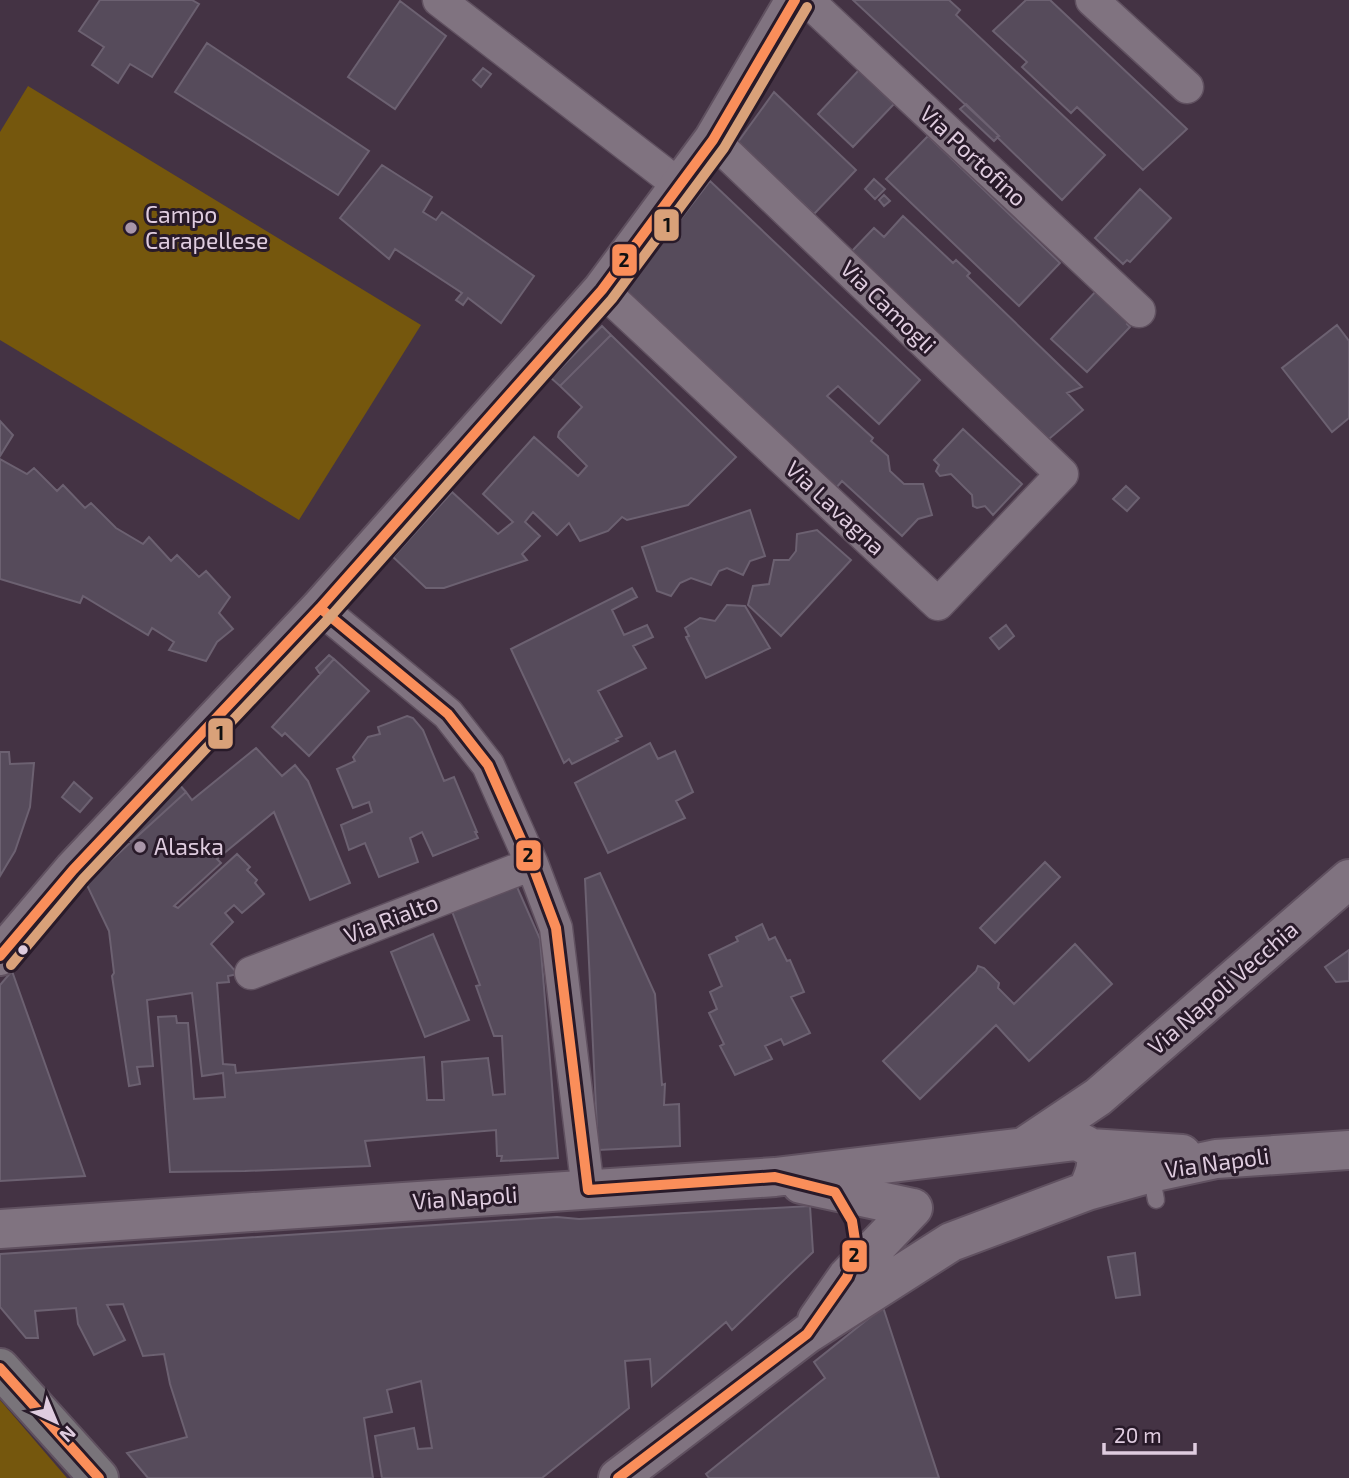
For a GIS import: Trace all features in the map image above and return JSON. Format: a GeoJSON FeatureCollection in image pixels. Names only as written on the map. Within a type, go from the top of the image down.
{"type":"FeatureCollection","features":[{"type":"Feature","properties":{"kind":"main road"},"geometry":{"type":"LineString","coordinates":[[0,956],[73,870],[320,608],[602,290],[713,140],[795,0]]}},
{"type":"Feature","properties":{"kind":"main road","name":"Via Napoli Vecchia"},"geometry":{"type":"LineString","coordinates":[[1020,1149],[1098,1097],[1349,878]]}},
{"type":"Feature","properties":{"kind":"main road","name":"Via Napoli Vecchia"},"geometry":{"type":"LineString","coordinates":[[1086,1146],[1085,1121],[1098,1097]]}},
{"type":"Feature","properties":{"kind":"main road","name":"Via Napoli"},"geometry":{"type":"LineString","coordinates":[[0,1228],[775,1177],[1076,1142],[1086,1146],[1165,1151],[1216,1159],[1349,1150]]}},
{"type":"Feature","properties":{"kind":"main road"},"geometry":{"type":"LineString","coordinates":[[1086,1146],[1097,1162],[1087,1191]]}},
{"type":"Feature","properties":{"kind":"main road","name":"Via Napoli"},"geometry":{"type":"LineString","coordinates":[[807,1334],[951,1242],[1087,1191],[1154,1186],[1216,1159]]}},
{"type":"Feature","properties":{"kind":"main road"},"geometry":{"type":"LineString","coordinates":[[618,1478],[807,1334],[847,1277],[913,1208],[918,1183],[929,1160]]}},
{"type":"Feature","properties":{"kind":"main road"},"geometry":{"type":"LineString","coordinates":[[775,1177],[913,1208],[922,1223],[935,1235],[951,1242]]}},
{"type":"Feature","properties":{"kind":"main road"},"geometry":{"type":"LineString","coordinates":[[835,1192],[852,1221],[855,1240],[847,1277]]}},
{"type":"Feature","properties":{"kind":"main road"},"geometry":{"type":"LineString","coordinates":[[0,1368],[99,1478]]}},
{"type":"Feature","properties":{"kind":"street"},"geometry":{"type":"LineString","coordinates":[[439,0],[679,185]]}},
{"type":"Feature","properties":{"kind":"street","name":"Via Portofino"},"geometry":{"type":"LineString","coordinates":[[807,0],[1139,311]]}},
{"type":"Feature","properties":{"kind":"street"},"geometry":{"type":"LineString","coordinates":[[1092,0],[1187,87]]}},
{"type":"Feature","properties":{"kind":"street","name":"Via Camogli"},"geometry":{"type":"LineString","coordinates":[[713,140],[1062,474]]}},
{"type":"Feature","properties":{"kind":"street","name":"Via Lavagna"},"geometry":{"type":"LineString","coordinates":[[602,290],[938,604],[1062,474]]}},
{"type":"Feature","properties":{"kind":"street"},"geometry":{"type":"LineString","coordinates":[[320,608],[448,714],[488,765],[532,864],[556,928],[588,1190]]}},
{"type":"Feature","properties":{"kind":"street","name":"Via Rialto"},"geometry":{"type":"LineString","coordinates":[[251,973],[532,864]]}},
{"type":"Feature","properties":{"kind":"shaded area","name":"Campo Carapellese"},"geometry":{"type":"Polygon","coordinates":[[[28,86],[421,325],[299,520],[0,340],[0,132],[28,86]]]}},
{"type":"Feature","properties":{"kind":"shaded area"},"geometry":{"type":"Polygon","coordinates":[[[0,1400],[67,1478],[0,1478],[0,1400]]]}},
{"type":"Feature","properties":{"kind":"building"},"geometry":{"type":"Polygon","coordinates":[[[100,0],[192,0],[199,4],[152,77],[130,64],[118,83],[92,65],[104,47],[79,31],[100,0]]]}},
{"type":"Feature","properties":{"kind":"building"},"geometry":{"type":"Polygon","coordinates":[[[853,0],[949,0],[960,10],[956,15],[1105,155],[1062,200],[997,137],[999,136],[853,0]]]}},
{"type":"Feature","properties":{"kind":"building"},"geometry":{"type":"Polygon","coordinates":[[[1026,0],[1050,0],[1187,129],[1143,170],[1077,107],[1071,113],[1022,67],[1027,62],[993,31],[1026,0]]]}},
{"type":"Feature","properties":{"kind":"building"},"geometry":{"type":"Polygon","coordinates":[[[400,1],[446,36],[395,109],[348,77],[400,1]]]}},
{"type":"Feature","properties":{"kind":"building"},"geometry":{"type":"Polygon","coordinates":[[[207,43],[369,151],[338,195],[175,92],[207,43]]]}},
{"type":"Feature","properties":{"kind":"building"},"geometry":{"type":"Polygon","coordinates":[[[483,68],[491,74],[481,87],[473,80],[483,68]]]}},
{"type":"Feature","properties":{"kind":"building"},"geometry":{"type":"Polygon","coordinates":[[[859,70],[894,104],[853,147],[818,114],[859,70]]]}},
{"type":"Feature","properties":{"kind":"building"},"geometry":{"type":"Polygon","coordinates":[[[774,92],[856,170],[814,214],[738,142],[774,92]]]}},
{"type":"Feature","properties":{"kind":"building"},"geometry":{"type":"Polygon","coordinates":[[[966,104],[999,136],[994,141],[960,109],[966,104]]]}},
{"type":"Feature","properties":{"kind":"building"},"geometry":{"type":"Polygon","coordinates":[[[928,136],[1060,263],[1019,306],[886,179],[928,136]]]}},
{"type":"Feature","properties":{"kind":"building"},"geometry":{"type":"Polygon","coordinates":[[[382,165],[432,197],[423,212],[436,220],[442,212],[534,276],[501,323],[468,298],[463,305],[456,300],[462,293],[395,249],[389,259],[340,218],[382,165]]]}},
{"type":"Feature","properties":{"kind":"building"},"geometry":{"type":"Polygon","coordinates":[[[874,179],[885,189],[875,199],[865,189],[874,179]]]}},
{"type":"Feature","properties":{"kind":"building"},"geometry":{"type":"Polygon","coordinates":[[[710,181],[920,380],[879,424],[838,386],[827,396],[873,438],[871,441],[888,456],[890,471],[904,484],[923,484],[932,515],[918,519],[902,536],[842,481],[836,488],[625,291],[710,181]]]}},
{"type":"Feature","properties":{"kind":"building"},"geometry":{"type":"Polygon","coordinates":[[[1140,189],[1171,218],[1130,262],[1127,260],[1123,264],[1095,238],[1140,189]]]}},
{"type":"Feature","properties":{"kind":"building"},"geometry":{"type":"Polygon","coordinates":[[[884,195],[890,201],[884,206],[879,200],[884,195]]]}},
{"type":"Feature","properties":{"kind":"building"},"geometry":{"type":"Polygon","coordinates":[[[903,216],[953,263],[956,260],[970,273],[967,276],[1082,387],[1067,393],[1083,410],[1049,439],[1018,410],[1013,414],[928,332],[932,327],[927,322],[923,326],[851,252],[874,228],[884,237],[903,216]]]}},
{"type":"Feature","properties":{"kind":"building"},"geometry":{"type":"Polygon","coordinates":[[[1096,291],[1131,320],[1127,324],[1130,327],[1087,372],[1051,339],[1096,291]]]}},
{"type":"Feature","properties":{"kind":"building"},"geometry":{"type":"Polygon","coordinates":[[[1337,325],[1349,341],[1349,418],[1332,432],[1282,368],[1337,325]]]}},
{"type":"Feature","properties":{"kind":"building"},"geometry":{"type":"Polygon","coordinates":[[[602,326],[611,335],[560,386],[551,378],[602,326]]]}},
{"type":"Feature","properties":{"kind":"building"},"geometry":{"type":"Polygon","coordinates":[[[611,335],[736,457],[688,505],[627,520],[622,517],[608,531],[580,541],[569,523],[557,535],[533,512],[525,522],[540,536],[522,554],[527,560],[444,588],[426,588],[393,557],[452,492],[498,534],[513,522],[483,494],[534,437],[578,476],[587,466],[558,437],[559,432],[582,407],[560,386],[611,335]]]}},
{"type":"Feature","properties":{"kind":"building"},"geometry":{"type":"Polygon","coordinates":[[[0,421],[13,435],[0,456],[0,421]]]}},
{"type":"Feature","properties":{"kind":"building"},"geometry":{"type":"Polygon","coordinates":[[[963,429],[1022,484],[993,515],[985,506],[973,506],[972,495],[951,474],[940,476],[936,471],[939,465],[934,460],[963,429]]]}},
{"type":"Feature","properties":{"kind":"building"},"geometry":{"type":"Polygon","coordinates":[[[0,459],[27,474],[34,468],[57,491],[63,485],[85,508],[91,503],[116,528],[143,544],[149,537],[171,561],[177,555],[199,577],[206,571],[230,597],[219,613],[233,629],[217,642],[206,661],[169,650],[174,642],[152,628],[148,635],[83,596],[80,603],[0,579],[0,459]]]}},
{"type":"Feature","properties":{"kind":"building"},"geometry":{"type":"Polygon","coordinates":[[[1126,486],[1139,498],[1127,511],[1113,499],[1126,486]]]}},
{"type":"Feature","properties":{"kind":"building"},"geometry":{"type":"Polygon","coordinates":[[[750,510],[765,556],[750,561],[743,575],[727,568],[719,571],[711,585],[691,578],[680,583],[671,596],[657,591],[642,547],[750,510]]]}},
{"type":"Feature","properties":{"kind":"building"},"geometry":{"type":"Polygon","coordinates":[[[817,530],[851,560],[781,636],[748,605],[753,586],[769,584],[774,560],[789,560],[796,551],[797,534],[817,530]]]}},
{"type":"Feature","properties":{"kind":"building"},"geometry":{"type":"Polygon","coordinates":[[[632,588],[637,597],[612,610],[624,635],[647,625],[653,637],[633,646],[646,668],[598,691],[622,736],[616,739],[618,741],[572,764],[569,759],[564,763],[511,649],[632,588]]]}},
{"type":"Feature","properties":{"kind":"building"},"geometry":{"type":"Polygon","coordinates":[[[727,605],[745,606],[770,648],[706,678],[686,637],[689,636],[685,628],[700,618],[715,621],[727,605]]]}},
{"type":"Feature","properties":{"kind":"building"},"geometry":{"type":"Polygon","coordinates":[[[1006,625],[1014,636],[999,649],[990,638],[1006,625]]]}},
{"type":"Feature","properties":{"kind":"building"},"geometry":{"type":"Polygon","coordinates":[[[329,655],[334,659],[320,674],[316,668],[329,655]]]}},
{"type":"Feature","properties":{"kind":"building"},"geometry":{"type":"Polygon","coordinates":[[[334,659],[369,691],[309,756],[285,733],[282,736],[272,727],[334,659]]]}},
{"type":"Feature","properties":{"kind":"building"},"geometry":{"type":"Polygon","coordinates":[[[407,716],[413,718],[423,730],[444,781],[454,777],[478,838],[433,856],[422,832],[410,838],[418,862],[379,877],[365,843],[349,850],[341,825],[372,812],[369,802],[353,808],[337,769],[355,761],[353,757],[368,737],[380,734],[378,727],[407,716]]]}},
{"type":"Feature","properties":{"kind":"building"},"geometry":{"type":"Polygon","coordinates":[[[650,743],[658,759],[675,751],[693,792],[676,801],[685,818],[608,853],[575,783],[650,743]]]}},
{"type":"Feature","properties":{"kind":"building"},"geometry":{"type":"Polygon","coordinates":[[[256,748],[282,776],[295,765],[308,781],[350,883],[310,900],[274,812],[217,859],[221,863],[174,906],[178,908],[237,854],[250,867],[247,870],[257,880],[255,883],[264,894],[242,913],[234,905],[225,913],[233,922],[211,944],[238,974],[228,976],[229,982],[217,983],[223,1064],[235,1065],[236,1073],[424,1057],[427,1100],[444,1100],[442,1062],[488,1058],[493,1095],[505,1094],[502,1036],[494,1036],[476,986],[480,985],[450,906],[514,880],[540,939],[558,1158],[501,1161],[502,1156],[497,1156],[496,1130],[365,1141],[370,1166],[170,1172],[158,1017],[176,1016],[177,1023],[188,1023],[194,1099],[225,1097],[223,1073],[202,1076],[192,993],[147,1000],[153,1066],[137,1067],[140,1084],[129,1086],[112,976],[114,973],[109,931],[86,883],[186,792],[192,800],[256,748]]]}},
{"type":"Feature","properties":{"kind":"building"},"geometry":{"type":"Polygon","coordinates":[[[0,752],[9,752],[10,764],[34,763],[30,807],[15,851],[0,876],[0,752]]]}},
{"type":"Feature","properties":{"kind":"building"},"geometry":{"type":"Polygon","coordinates":[[[74,782],[92,798],[80,812],[62,797],[74,782]]]}},
{"type":"Feature","properties":{"kind":"building"},"geometry":{"type":"Polygon","coordinates":[[[178,783],[186,792],[131,842],[123,834],[178,783]]]}},
{"type":"Feature","properties":{"kind":"building"},"geometry":{"type":"Polygon","coordinates":[[[1045,862],[1060,877],[995,943],[980,928],[1045,862]]]}},
{"type":"Feature","properties":{"kind":"building"},"geometry":{"type":"Polygon","coordinates":[[[600,873],[655,994],[662,1085],[665,1084],[664,1105],[679,1104],[680,1146],[598,1150],[585,879],[600,873]]]}},
{"type":"Feature","properties":{"kind":"building"},"geometry":{"type":"Polygon","coordinates":[[[762,924],[769,940],[775,937],[787,961],[790,960],[804,992],[791,997],[810,1033],[784,1045],[781,1039],[765,1046],[772,1059],[735,1075],[720,1046],[724,1044],[709,1013],[717,1009],[710,992],[722,986],[709,955],[738,941],[736,937],[762,924]]]}},
{"type":"Feature","properties":{"kind":"building"},"geometry":{"type":"Polygon","coordinates":[[[433,934],[469,1020],[425,1037],[391,952],[433,934]]]}},
{"type":"Feature","properties":{"kind":"building"},"geometry":{"type":"Polygon","coordinates":[[[1075,944],[1112,984],[1029,1061],[996,1025],[920,1099],[883,1061],[976,971],[978,966],[984,968],[999,983],[998,988],[1014,1004],[1075,944]]]}},
{"type":"Feature","properties":{"kind":"building"},"geometry":{"type":"Polygon","coordinates":[[[1349,950],[1349,981],[1336,982],[1325,967],[1349,950]]]}},
{"type":"Feature","properties":{"kind":"building"},"geometry":{"type":"Polygon","coordinates":[[[12,971],[85,1176],[0,1181],[0,985],[12,971]]]}},
{"type":"Feature","properties":{"kind":"building"},"geometry":{"type":"Polygon","coordinates":[[[810,1206],[813,1252],[732,1330],[726,1322],[652,1386],[650,1359],[625,1361],[629,1408],[542,1478],[382,1478],[375,1436],[414,1428],[418,1449],[432,1448],[421,1381],[387,1390],[392,1412],[364,1418],[373,1478],[148,1478],[127,1453],[187,1437],[170,1384],[164,1354],[143,1356],[123,1304],[107,1305],[125,1340],[94,1355],[78,1324],[76,1308],[35,1311],[38,1338],[26,1338],[0,1307],[0,1254],[557,1217],[579,1219],[810,1206]]]}},
{"type":"Feature","properties":{"kind":"building"},"geometry":{"type":"Polygon","coordinates":[[[1135,1253],[1140,1295],[1116,1298],[1108,1257],[1135,1253]]]}},
{"type":"Feature","properties":{"kind":"building"},"geometry":{"type":"Polygon","coordinates":[[[883,1307],[939,1478],[709,1478],[706,1474],[825,1378],[814,1362],[883,1307]]]}},
{"type":"Feature","properties":{"kind":"transit line","name":"2"},"geometry":{"type":"LineString","coordinates":[[0,956],[73,870],[320,608],[602,290],[713,140],[795,0]]}},
{"type":"Feature","properties":{"kind":"transit line","name":"1"},"geometry":{"type":"LineString","coordinates":[[11,965],[83,879],[330,617],[612,299],[724,148],[807,7]]}},
{"type":"Feature","properties":{"kind":"transit line","name":"2"},"geometry":{"type":"LineString","coordinates":[[320,608],[448,714],[488,765],[532,864],[556,928],[588,1190],[775,1177],[835,1192],[852,1221],[854,1259],[847,1277],[807,1334],[618,1478]]}},
{"type":"Feature","properties":{"kind":"transit line","name":"2"},"geometry":{"type":"LineString","coordinates":[[0,1368],[99,1478]]}},
{"type":"Feature","properties":{"kind":"place","name":"Campo Carapellese"},"geometry":{"type":"Point","coordinates":[131,228]}},
{"type":"Feature","properties":{"kind":"place","name":"Alaska"},"geometry":{"type":"Point","coordinates":[140,847]}}]}
